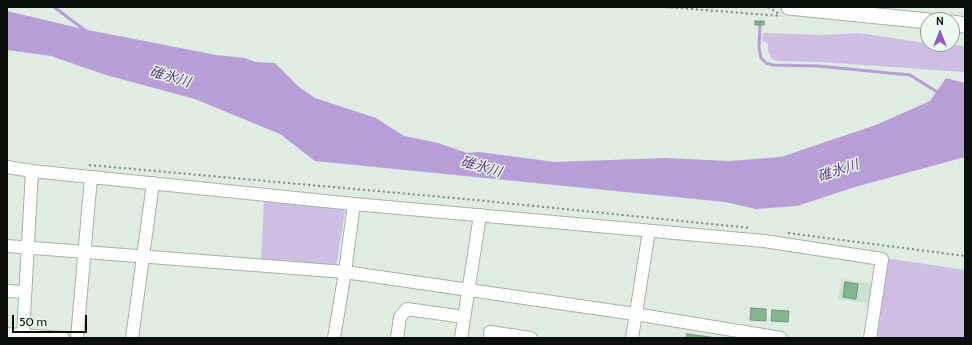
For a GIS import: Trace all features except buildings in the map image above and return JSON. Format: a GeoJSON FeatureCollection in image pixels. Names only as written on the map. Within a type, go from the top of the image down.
{"type":"FeatureCollection","features":[{"type":"Feature","properties":{"kind":"street"},"geometry":{"type":"LineString","coordinates":[[786,11],[920,20]]}},
{"type":"Feature","properties":{"kind":"street"},"geometry":{"type":"LineString","coordinates":[[7,168],[354,204],[764,241],[882,259],[870,338]]}},
{"type":"Feature","properties":{"kind":"street"},"geometry":{"type":"LineString","coordinates":[[23,335],[32,171]]}},
{"type":"Feature","properties":{"kind":"street"},"geometry":{"type":"LineString","coordinates":[[77,338],[91,177]]}},
{"type":"Feature","properties":{"kind":"street"},"geometry":{"type":"LineString","coordinates":[[132,338],[153,183]]}},
{"type":"Feature","properties":{"kind":"street"},"geometry":{"type":"LineString","coordinates":[[334,338],[354,204]]}},
{"type":"Feature","properties":{"kind":"street"},"geometry":{"type":"LineString","coordinates":[[461,338],[480,215]]}},
{"type":"Feature","properties":{"kind":"street"},"geometry":{"type":"LineString","coordinates":[[632,338],[649,231]]}},
{"type":"Feature","properties":{"kind":"street"},"geometry":{"type":"LineString","coordinates":[[7,246],[345,272],[635,314],[780,338]]}},
{"type":"Feature","properties":{"kind":"street"},"geometry":{"type":"LineString","coordinates":[[7,291],[25,292]]}},
{"type":"Feature","properties":{"kind":"street"},"geometry":{"type":"LineString","coordinates":[[397,338],[400,317],[407,309],[464,317]]}},
{"type":"Feature","properties":{"kind":"street"},"geometry":{"type":"LineString","coordinates":[[490,338],[490,332],[531,338]]}},
{"type":"Feature","properties":{"kind":"street"},"geometry":{"type":"LineString","coordinates":[[7,334],[63,338]]}},
{"type":"Feature","properties":{"kind":"path"},"geometry":{"type":"LineString","coordinates":[[768,7],[786,11]]}},
{"type":"Feature","properties":{"kind":"path"},"geometry":{"type":"LineString","coordinates":[[87,165],[476,200],[756,228]]}},
{"type":"Feature","properties":{"kind":"path"},"geometry":{"type":"LineString","coordinates":[[784,232],[965,256]]}},
{"type":"Feature","properties":{"kind":"shaded area"},"geometry":{"type":"Polygon","coordinates":[[[763,33],[825,35],[859,33],[920,42],[920,52],[960,52],[960,46],[965,46],[965,72],[819,62],[779,61],[772,59],[768,51],[768,44],[762,40],[763,33]]]}},
{"type":"Feature","properties":{"kind":"shaded area"},"geometry":{"type":"Polygon","coordinates":[[[264,199],[341,206],[345,211],[337,262],[333,268],[261,261],[264,199]]]}},
{"type":"Feature","properties":{"kind":"shaded area"},"geometry":{"type":"Polygon","coordinates":[[[885,258],[965,270],[965,338],[874,338],[885,258]]]}},
{"type":"Feature","properties":{"kind":"shaded area"},"geometry":{"type":"Polygon","coordinates":[[[842,279],[875,284],[872,304],[838,299],[842,279]]]}},
{"type":"Feature","properties":{"kind":"water","name":"碓氷川"},"geometry":{"type":"Polygon","coordinates":[[[7,11],[83,29],[216,55],[245,58],[255,62],[275,63],[299,87],[315,98],[376,118],[404,136],[438,143],[467,153],[479,152],[555,162],[665,158],[729,161],[781,157],[876,125],[930,101],[946,78],[965,83],[965,157],[855,187],[797,206],[756,209],[725,202],[315,161],[280,134],[195,99],[106,75],[51,56],[7,50],[7,11]]]}},
{"type":"Feature","properties":{"kind":"waterway"},"geometry":{"type":"LineString","coordinates":[[54,7],[86,31]]}},
{"type":"Feature","properties":{"kind":"waterway"},"geometry":{"type":"LineString","coordinates":[[760,25],[759,48],[761,58],[766,63],[773,65],[818,66],[910,75],[939,93]]}}]}
